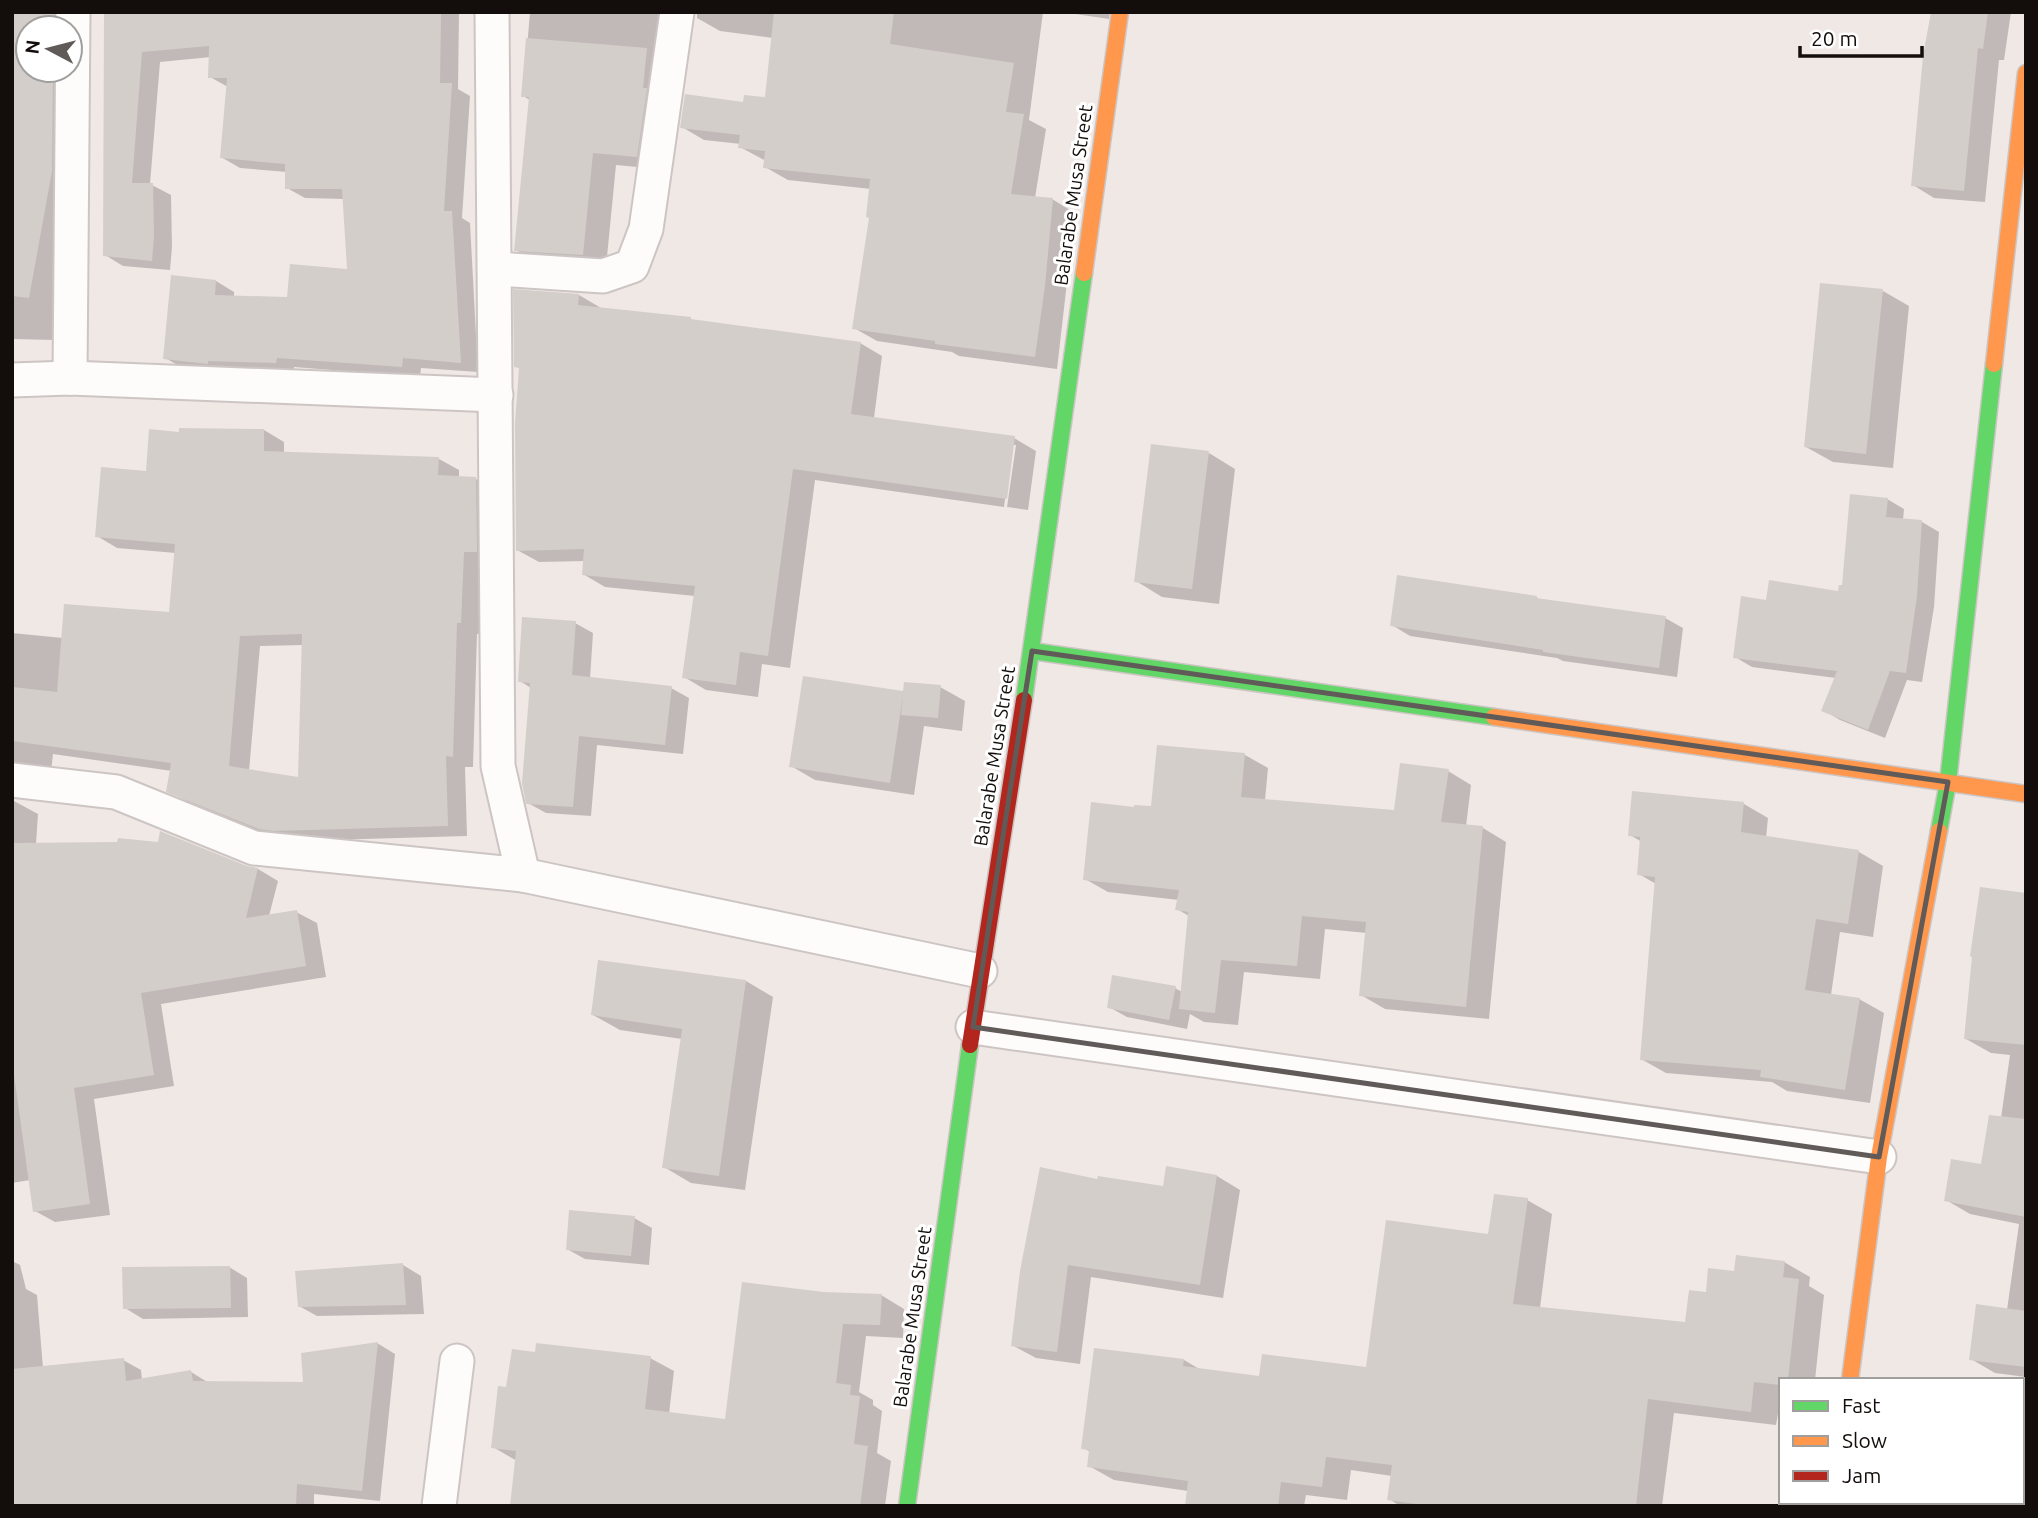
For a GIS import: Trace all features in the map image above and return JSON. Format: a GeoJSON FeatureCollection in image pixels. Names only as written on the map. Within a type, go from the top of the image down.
{"type":"FeatureCollection","features":[{"type":"Feature","properties":{"kind":"street"},"geometry":{"type":"LineString","coordinates":[[70,378],[72,12]]}},
{"type":"Feature","properties":{"kind":"street"},"geometry":{"type":"LineString","coordinates":[[492,12],[498,765],[523,875]]}},
{"type":"Feature","properties":{"kind":"street"},"geometry":{"type":"LineString","coordinates":[[496,269],[603,276],[632,266],[646,229],[677,12]]}},
{"type":"Feature","properties":{"kind":"street","name":"Balarabe Musa Street"},"geometry":{"type":"LineString","coordinates":[[907,1506],[980,971],[1032,651],[1120,12]]}},
{"type":"Feature","properties":{"kind":"street"},"geometry":{"type":"LineString","coordinates":[[1850,1378],[1879,1157],[1948,782],[2026,73]]}},
{"type":"Feature","properties":{"kind":"street"},"geometry":{"type":"LineString","coordinates":[[12,380],[70,378],[496,395]]}},
{"type":"Feature","properties":{"kind":"street"},"geometry":{"type":"LineString","coordinates":[[1032,651],[2026,794]]}},
{"type":"Feature","properties":{"kind":"street"},"geometry":{"type":"LineString","coordinates":[[12,779],[116,792],[254,848],[523,875],[980,971]]}},
{"type":"Feature","properties":{"kind":"street"},"geometry":{"type":"LineString","coordinates":[[973,1027],[1879,1157]]}},
{"type":"Feature","properties":{"kind":"street"},"geometry":{"type":"LineString","coordinates":[[439,1506],[457,1360]]}},
{"type":"Feature","properties":{"kind":"highlighted area"},"geometry":{"type":"Polygon","coordinates":[[[1032,651],[1948,782],[1879,1157],[973,1027],[1032,651]]]}},
{"type":"Feature","properties":{"kind":"building"},"geometry":{"type":"Polygon","coordinates":[[[12,12],[54,12],[14,14],[14,84],[53,84],[52,171],[29,298],[12,296],[12,12]]]}},
{"type":"Feature","properties":{"kind":"building"},"geometry":{"type":"Polygon","coordinates":[[[104,12],[441,12],[440,83],[452,83],[444,211],[452,211],[461,363],[403,358],[402,367],[277,358],[276,363],[208,361],[208,364],[163,359],[171,275],[216,280],[215,295],[287,297],[290,264],[347,269],[342,189],[285,189],[285,164],[220,158],[227,78],[208,78],[209,46],[142,52],[132,183],[153,183],[152,261],[103,256],[104,12]]]}},
{"type":"Feature","properties":{"kind":"building"},"geometry":{"type":"Polygon","coordinates":[[[774,12],[894,12],[890,44],[1014,63],[1006,112],[1024,114],[1011,194],[1053,198],[1035,357],[935,344],[935,341],[852,329],[869,218],[866,217],[870,179],[763,168],[765,151],[738,148],[740,135],[680,128],[685,94],[743,102],[744,95],[765,97],[774,12]]]}},
{"type":"Feature","properties":{"kind":"building"},"geometry":{"type":"Polygon","coordinates":[[[1931,12],[1988,12],[1983,49],[1978,48],[1964,191],[1911,186],[1923,56],[1931,12]]]}},
{"type":"Feature","properties":{"kind":"building"},"geometry":{"type":"Polygon","coordinates":[[[526,38],[647,48],[643,88],[647,88],[637,157],[593,153],[583,255],[514,251],[529,97],[521,97],[526,38]]]}},
{"type":"Feature","properties":{"kind":"building"},"geometry":{"type":"Polygon","coordinates":[[[1820,283],[1883,289],[1866,454],[1804,447],[1820,283]]]}},
{"type":"Feature","properties":{"kind":"building"},"geometry":{"type":"Polygon","coordinates":[[[513,289],[579,294],[578,305],[691,317],[861,342],[851,414],[1015,436],[1007,499],[793,469],[768,656],[740,652],[736,685],[682,678],[695,586],[582,575],[584,549],[516,551],[515,423],[519,368],[514,367],[513,289]]]}},
{"type":"Feature","properties":{"kind":"building"},"geometry":{"type":"Polygon","coordinates":[[[179,428],[264,429],[264,451],[439,457],[438,475],[476,477],[477,552],[464,552],[461,623],[457,623],[453,757],[446,756],[448,826],[274,831],[259,829],[166,792],[171,763],[12,741],[12,687],[57,692],[64,604],[169,612],[175,544],[95,537],[101,467],[146,471],[149,429],[179,432],[179,428]],[[302,634],[240,636],[229,766],[298,777],[302,634]]]}},
{"type":"Feature","properties":{"kind":"building"},"geometry":{"type":"Polygon","coordinates":[[[1151,444],[1209,451],[1192,589],[1134,582],[1151,444]]]}},
{"type":"Feature","properties":{"kind":"building"},"geometry":{"type":"Polygon","coordinates":[[[1850,494],[1888,498],[1886,517],[1922,520],[1917,596],[1906,673],[1890,671],[1868,730],[1821,711],[1837,671],[1733,658],[1741,596],[1766,600],[1769,580],[1838,591],[1839,585],[1842,585],[1850,494]]]}},
{"type":"Feature","properties":{"kind":"building"},"geometry":{"type":"Polygon","coordinates":[[[1397,575],[1666,616],[1659,668],[1390,626],[1397,575]]]}},
{"type":"Feature","properties":{"kind":"building"},"geometry":{"type":"Polygon","coordinates":[[[522,617],[576,621],[572,675],[672,686],[665,745],[579,736],[573,807],[526,804],[522,783],[530,683],[518,682],[522,617]]]}},
{"type":"Feature","properties":{"kind":"building"},"geometry":{"type":"Polygon","coordinates":[[[803,676],[903,691],[904,682],[941,685],[938,718],[901,715],[903,695],[890,783],[789,767],[803,676]]]}},
{"type":"Feature","properties":{"kind":"building"},"geometry":{"type":"Polygon","coordinates":[[[1157,745],[1245,753],[1241,797],[1394,810],[1400,763],[1449,769],[1441,822],[1483,826],[1466,1007],[1359,996],[1366,922],[1302,916],[1297,966],[1221,960],[1215,1013],[1179,1009],[1188,912],[1175,910],[1179,890],[1083,880],[1091,802],[1134,807],[1151,806],[1157,745]]]}},
{"type":"Feature","properties":{"kind":"building"},"geometry":{"type":"Polygon","coordinates":[[[1632,791],[1744,802],[1741,832],[1859,850],[1848,924],[1816,919],[1805,990],[1860,998],[1845,1090],[1760,1077],[1761,1070],[1640,1060],[1655,877],[1637,875],[1640,837],[1628,836],[1632,791]]]}},
{"type":"Feature","properties":{"kind":"building"},"geometry":{"type":"Polygon","coordinates":[[[160,831],[258,868],[246,918],[297,910],[306,966],[141,993],[154,1075],[74,1088],[90,1204],[33,1212],[12,1060],[12,843],[117,842],[118,838],[158,842],[160,831]]]}},
{"type":"Feature","properties":{"kind":"building"},"geometry":{"type":"Polygon","coordinates":[[[1980,887],[2026,893],[2026,1045],[1964,1039],[1970,956],[1980,887]]]}},
{"type":"Feature","properties":{"kind":"building"},"geometry":{"type":"Polygon","coordinates":[[[598,960],[746,980],[719,1176],[662,1168],[682,1029],[591,1015],[598,960]]]}},
{"type":"Feature","properties":{"kind":"building"},"geometry":{"type":"Polygon","coordinates":[[[1112,975],[1176,986],[1169,1020],[1107,1008],[1112,975]]]}},
{"type":"Feature","properties":{"kind":"building"},"geometry":{"type":"Polygon","coordinates":[[[1989,1115],[2026,1119],[2026,1217],[1944,1201],[1951,1159],[1981,1164],[1989,1115]]]}},
{"type":"Feature","properties":{"kind":"building"},"geometry":{"type":"Polygon","coordinates":[[[1166,1166],[1217,1175],[1200,1285],[1068,1265],[1057,1352],[1011,1346],[1020,1271],[1040,1167],[1097,1179],[1098,1176],[1163,1186],[1166,1166]]]}},
{"type":"Feature","properties":{"kind":"building"},"geometry":{"type":"Polygon","coordinates":[[[1494,1194],[1528,1198],[1513,1304],[1685,1322],[1689,1290],[1706,1292],[1708,1268],[1734,1271],[1736,1255],[1785,1261],[1783,1277],[1799,1279],[1788,1378],[1779,1378],[1779,1385],[1754,1382],[1751,1412],[1648,1399],[1636,1506],[1431,1506],[1387,1500],[1392,1465],[1326,1457],[1322,1487],[1281,1482],[1278,1506],[1185,1506],[1188,1481],[1087,1467],[1089,1450],[1081,1449],[1094,1348],[1184,1359],[1183,1366],[1259,1376],[1262,1354],[1366,1367],[1386,1220],[1488,1234],[1494,1194]]]}},
{"type":"Feature","properties":{"kind":"building"},"geometry":{"type":"Polygon","coordinates":[[[569,1210],[635,1216],[631,1256],[566,1250],[569,1210]]]}},
{"type":"Feature","properties":{"kind":"building"},"geometry":{"type":"Polygon","coordinates":[[[403,1263],[406,1305],[298,1307],[295,1271],[403,1263]]]}},
{"type":"Feature","properties":{"kind":"building"},"geometry":{"type":"Polygon","coordinates":[[[230,1266],[231,1308],[123,1309],[122,1267],[230,1266]]]}},
{"type":"Feature","properties":{"kind":"building"},"geometry":{"type":"Polygon","coordinates":[[[742,1282],[824,1292],[882,1294],[880,1325],[843,1324],[836,1383],[851,1385],[850,1395],[860,1396],[854,1444],[868,1446],[860,1506],[510,1506],[516,1451],[491,1448],[498,1386],[506,1387],[512,1349],[535,1352],[536,1343],[651,1356],[645,1409],[725,1419],[742,1282]]]}},
{"type":"Feature","properties":{"kind":"building"},"geometry":{"type":"Polygon","coordinates":[[[1976,1304],[2026,1311],[2026,1367],[1969,1360],[1976,1304]]]}},
{"type":"Feature","properties":{"kind":"building"},"geometry":{"type":"Polygon","coordinates":[[[378,1342],[362,1491],[297,1484],[296,1506],[12,1506],[12,1369],[124,1358],[126,1381],[191,1370],[193,1381],[303,1382],[301,1353],[378,1342]]]}},
{"type":"Feature","properties":{"kind":"traffic: fast"},"geometry":{"type":"LineString","coordinates":[[1024,700],[1084,273]]}},
{"type":"Feature","properties":{"kind":"traffic: fast"},"geometry":{"type":"LineString","coordinates":[[1939,831],[1948,782],[1994,364]]}},
{"type":"Feature","properties":{"kind":"traffic: fast"},"geometry":{"type":"LineString","coordinates":[[1032,651],[1494,717]]}},
{"type":"Feature","properties":{"kind":"traffic: fast"},"geometry":{"type":"LineString","coordinates":[[907,1506],[970,1045]]}},
{"type":"Feature","properties":{"kind":"traffic: slow"},"geometry":{"type":"LineString","coordinates":[[1084,273],[1120,12]]}},
{"type":"Feature","properties":{"kind":"traffic: slow"},"geometry":{"type":"LineString","coordinates":[[1994,364],[2026,73]]}},
{"type":"Feature","properties":{"kind":"traffic: slow"},"geometry":{"type":"LineString","coordinates":[[1494,717],[2026,794]]}},
{"type":"Feature","properties":{"kind":"traffic: slow"},"geometry":{"type":"LineString","coordinates":[[1850,1378],[1879,1157],[1939,831]]}},
{"type":"Feature","properties":{"kind":"traffic: jam"},"geometry":{"type":"LineString","coordinates":[[970,1045],[1024,700]]}}]}
